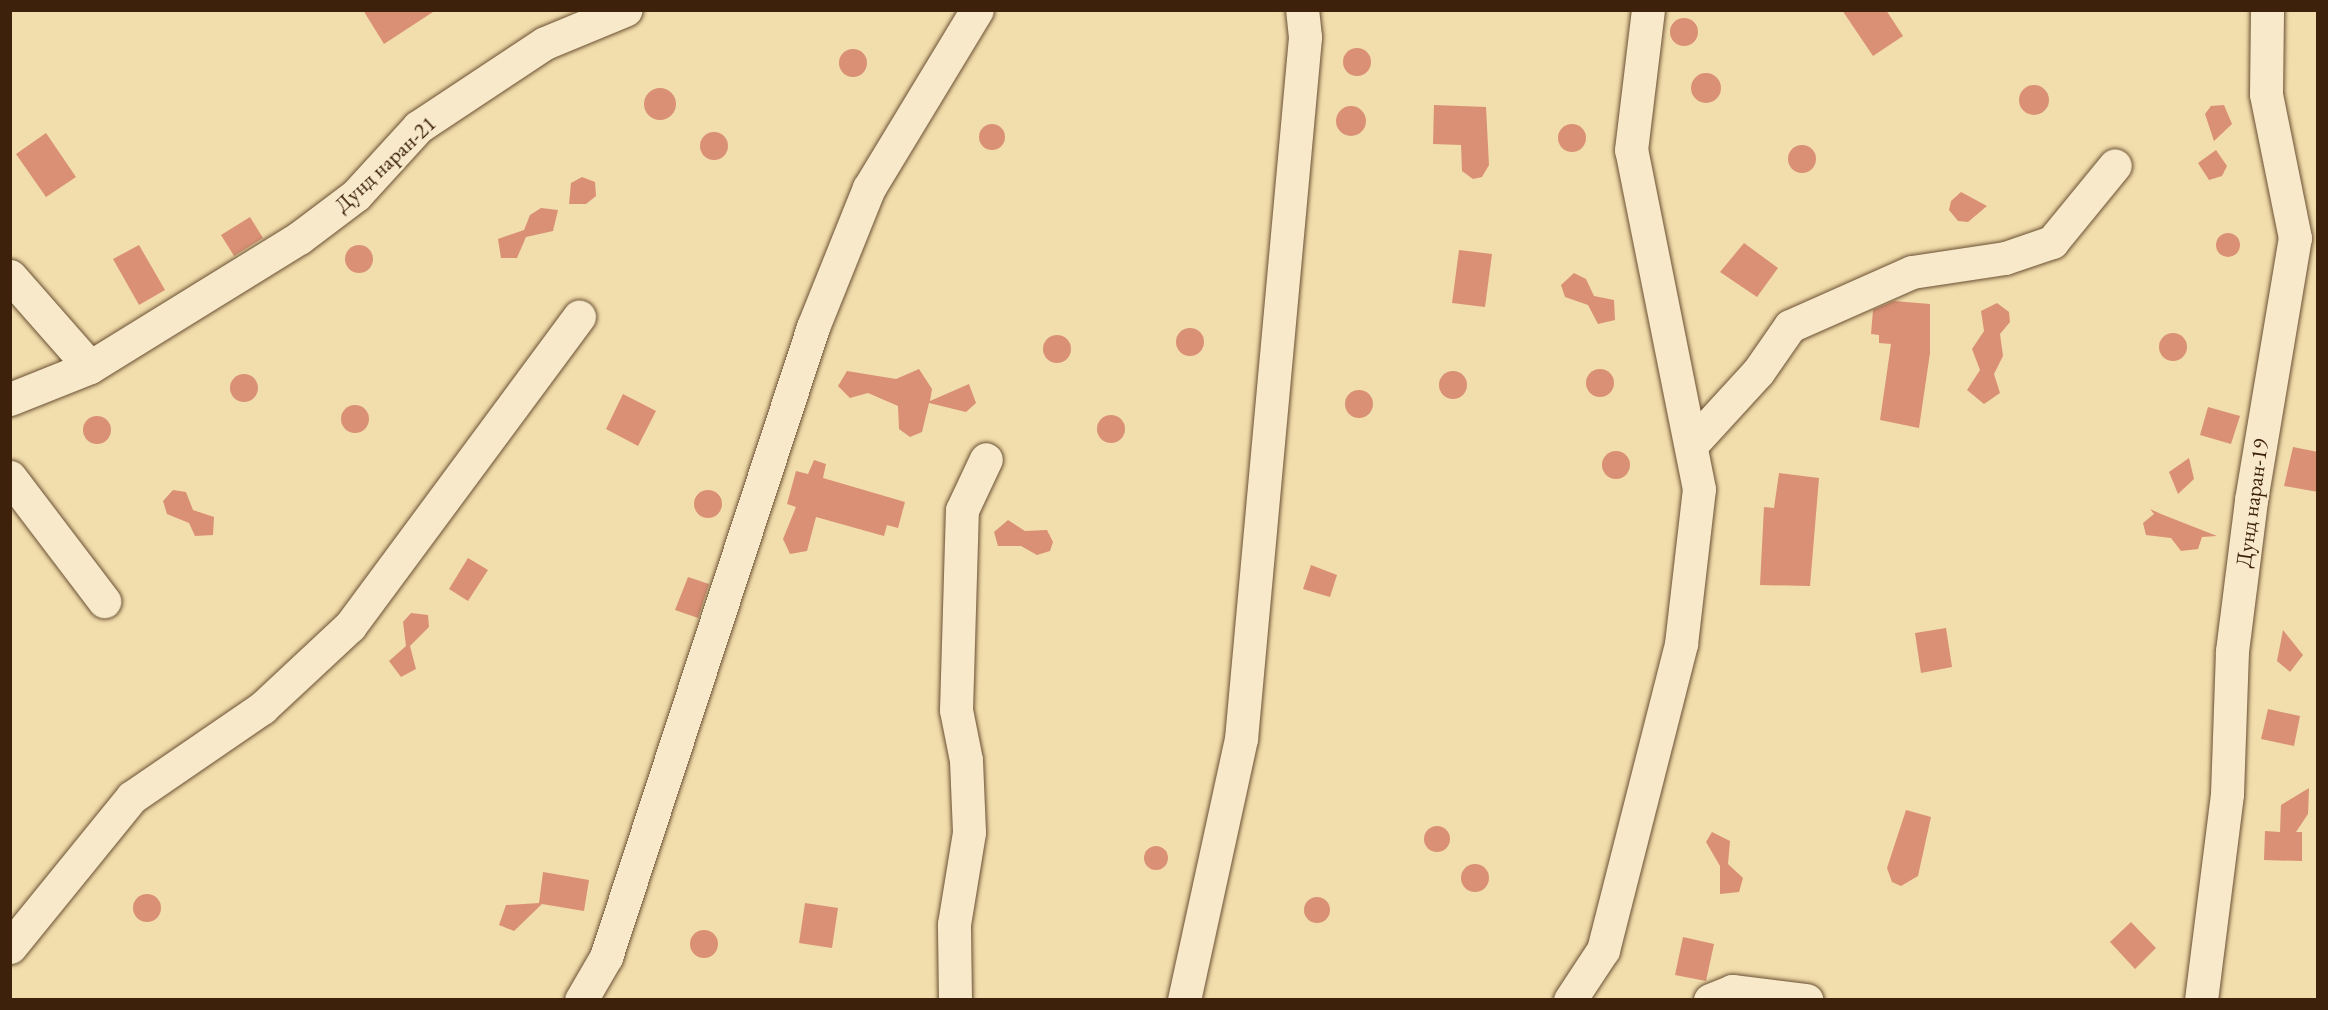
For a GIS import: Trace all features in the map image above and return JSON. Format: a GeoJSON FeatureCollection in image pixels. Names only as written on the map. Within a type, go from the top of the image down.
{"type":"FeatureCollection","features":[{"type":"Feature","properties":{"kind":"street","name":"Дунд наран-21"},"geometry":{"type":"LineString","coordinates":[[10,399],[90,367],[299,238],[356,195],[418,127],[545,43],[625,10]]}},
{"type":"Feature","properties":{"kind":"street"},"geometry":{"type":"LineString","coordinates":[[581,999],[606,957],[813,327],[865,198],[976,10]]}},
{"type":"Feature","properties":{"kind":"street"},"geometry":{"type":"LineString","coordinates":[[1184,999],[1241,739],[1305,37],[1302,10]]}},
{"type":"Feature","properties":{"kind":"street"},"geometry":{"type":"LineString","coordinates":[[1570,999],[1603,950],[1681,644],[1699,489],[1631,150],[1648,10]]}},
{"type":"Feature","properties":{"kind":"street","name":"Дунд наран-19"},"geometry":{"type":"LineString","coordinates":[[2201,999],[2227,794],[2232,651],[2249,512],[2295,238],[2266,94],[2267,10]]}},
{"type":"Feature","properties":{"kind":"street"},"geometry":{"type":"LineString","coordinates":[[1691,445],[1758,372],[1790,326],[1912,272],[2005,258],[2052,242],[2115,165]]}},
{"type":"Feature","properties":{"kind":"street"},"geometry":{"type":"LineString","coordinates":[[10,276],[90,367]]}},
{"type":"Feature","properties":{"kind":"street"},"geometry":{"type":"LineString","coordinates":[[10,947],[132,797],[262,708],[350,626],[579,316]]}},
{"type":"Feature","properties":{"kind":"street"},"geometry":{"type":"LineString","coordinates":[[956,999],[954,924],[969,832],[966,760],[956,710],[962,510],[986,459]]}},
{"type":"Feature","properties":{"kind":"street"},"geometry":{"type":"LineString","coordinates":[[10,477],[104,601]]}},
{"type":"Feature","properties":{"kind":"street"},"geometry":{"type":"LineString","coordinates":[[1710,999],[1732,991],[1806,999]]}},
{"type":"Feature","properties":{"kind":"building"},"geometry":{"type":"Polygon","coordinates":[[[363,10],[436,10],[384,44],[363,10]]]}},
{"type":"Feature","properties":{"kind":"building"},"geometry":{"type":"Polygon","coordinates":[[[1842,10],[1886,10],[1903,36],[1873,56],[1842,10]]]}},
{"type":"Feature","properties":{"kind":"building"},"geometry":{"type":"Polygon","coordinates":[[[1684,18],[1694,22],[1698,32],[1694,42],[1684,46],[1674,42],[1670,32],[1674,22],[1684,18]]]}},
{"type":"Feature","properties":{"kind":"building"},"geometry":{"type":"Polygon","coordinates":[[[1357,48],[1367,52],[1371,62],[1367,72],[1357,76],[1347,72],[1343,62],[1347,52],[1357,48]]]}},
{"type":"Feature","properties":{"kind":"building"},"geometry":{"type":"Polygon","coordinates":[[[853,49],[863,53],[867,63],[863,73],[853,77],[843,73],[839,63],[843,53],[853,49]]]}},
{"type":"Feature","properties":{"kind":"building"},"geometry":{"type":"Polygon","coordinates":[[[1706,73],[1717,77],[1721,88],[1717,99],[1706,103],[1695,99],[1691,88],[1695,77],[1706,73]]]}},
{"type":"Feature","properties":{"kind":"building"},"geometry":{"type":"Polygon","coordinates":[[[2034,85],[2045,89],[2049,100],[2045,111],[2034,115],[2023,111],[2019,100],[2023,89],[2034,85]]]}},
{"type":"Feature","properties":{"kind":"building"},"geometry":{"type":"Polygon","coordinates":[[[660,88],[671,93],[676,104],[671,115],[660,120],[649,115],[644,104],[649,93],[660,88]]]}},
{"type":"Feature","properties":{"kind":"building"},"geometry":{"type":"Polygon","coordinates":[[[1434,105],[1486,107],[1489,165],[1482,177],[1473,179],[1462,171],[1461,145],[1433,144],[1434,105]]]}},
{"type":"Feature","properties":{"kind":"building"},"geometry":{"type":"Polygon","coordinates":[[[2224,105],[2232,124],[2214,141],[2205,114],[2211,106],[2224,105]]]}},
{"type":"Feature","properties":{"kind":"building"},"geometry":{"type":"Polygon","coordinates":[[[1351,106],[1361,111],[1366,121],[1361,131],[1351,136],[1341,131],[1336,121],[1341,111],[1351,106]]]}},
{"type":"Feature","properties":{"kind":"building"},"geometry":{"type":"Polygon","coordinates":[[[992,124],[1001,128],[1005,137],[1001,146],[992,150],[983,146],[979,137],[983,128],[992,124]]]}},
{"type":"Feature","properties":{"kind":"building"},"geometry":{"type":"Polygon","coordinates":[[[1572,124],[1582,128],[1586,138],[1582,148],[1572,152],[1562,148],[1558,138],[1562,128],[1572,124]]]}},
{"type":"Feature","properties":{"kind":"building"},"geometry":{"type":"Polygon","coordinates":[[[714,132],[724,136],[728,146],[724,156],[714,160],[704,156],[700,146],[704,136],[714,132]]]}},
{"type":"Feature","properties":{"kind":"building"},"geometry":{"type":"Polygon","coordinates":[[[46,133],[76,177],[46,197],[16,154],[46,133]]]}},
{"type":"Feature","properties":{"kind":"building"},"geometry":{"type":"Polygon","coordinates":[[[1802,145],[1812,149],[1816,159],[1812,169],[1802,173],[1792,169],[1788,159],[1792,149],[1802,145]]]}},
{"type":"Feature","properties":{"kind":"building"},"geometry":{"type":"Polygon","coordinates":[[[2216,150],[2227,166],[2222,176],[2209,180],[2198,163],[2216,150]]]}},
{"type":"Feature","properties":{"kind":"building"},"geometry":{"type":"Polygon","coordinates":[[[582,177],[595,182],[596,196],[586,204],[569,204],[571,183],[582,177]]]}},
{"type":"Feature","properties":{"kind":"building"},"geometry":{"type":"Polygon","coordinates":[[[1961,192],[1987,206],[1968,222],[1958,221],[1949,210],[1951,201],[1961,192]]]}},
{"type":"Feature","properties":{"kind":"building"},"geometry":{"type":"Polygon","coordinates":[[[541,208],[558,210],[553,231],[526,237],[517,258],[501,258],[498,239],[524,230],[530,215],[541,208]]]}},
{"type":"Feature","properties":{"kind":"building"},"geometry":{"type":"Polygon","coordinates":[[[250,217],[263,238],[234,256],[221,235],[250,217]]]}},
{"type":"Feature","properties":{"kind":"building"},"geometry":{"type":"Polygon","coordinates":[[[2228,233],[2237,236],[2240,245],[2237,254],[2228,257],[2219,254],[2216,245],[2219,236],[2228,233]]]}},
{"type":"Feature","properties":{"kind":"building"},"geometry":{"type":"Polygon","coordinates":[[[1744,243],[1778,268],[1757,297],[1720,272],[1744,243]]]}},
{"type":"Feature","properties":{"kind":"building"},"geometry":{"type":"Polygon","coordinates":[[[139,245],[165,290],[139,305],[113,259],[139,245]]]}},
{"type":"Feature","properties":{"kind":"building"},"geometry":{"type":"Polygon","coordinates":[[[359,245],[369,249],[373,259],[369,269],[359,273],[349,269],[345,259],[349,249],[359,245]]]}},
{"type":"Feature","properties":{"kind":"building"},"geometry":{"type":"Polygon","coordinates":[[[1459,250],[1492,254],[1485,307],[1452,303],[1459,250]]]}},
{"type":"Feature","properties":{"kind":"building"},"geometry":{"type":"Polygon","coordinates":[[[1574,273],[1586,279],[1594,296],[1614,300],[1615,320],[1598,324],[1588,305],[1565,297],[1561,285],[1574,273]]]}},
{"type":"Feature","properties":{"kind":"building"},"geometry":{"type":"Polygon","coordinates":[[[1894,301],[1930,304],[1930,353],[1919,428],[1880,420],[1891,344],[1879,343],[1879,335],[1871,334],[1873,310],[1894,301]]]}},
{"type":"Feature","properties":{"kind":"building"},"geometry":{"type":"Polygon","coordinates":[[[1997,303],[2009,312],[2010,322],[2000,334],[2003,356],[1994,374],[2000,393],[1984,404],[1967,390],[1980,370],[1972,349],[1984,331],[1981,311],[1997,303]]]}},
{"type":"Feature","properties":{"kind":"building"},"geometry":{"type":"Polygon","coordinates":[[[1190,328],[1200,332],[1204,342],[1200,352],[1190,356],[1180,352],[1176,342],[1180,332],[1190,328]]]}},
{"type":"Feature","properties":{"kind":"building"},"geometry":{"type":"Polygon","coordinates":[[[2173,333],[2183,337],[2187,347],[2183,357],[2173,361],[2163,357],[2159,347],[2163,337],[2173,333]]]}},
{"type":"Feature","properties":{"kind":"building"},"geometry":{"type":"Polygon","coordinates":[[[1057,335],[1067,339],[1071,349],[1067,359],[1057,363],[1047,359],[1043,349],[1047,339],[1057,335]]]}},
{"type":"Feature","properties":{"kind":"building"},"geometry":{"type":"Polygon","coordinates":[[[919,369],[932,389],[930,401],[969,384],[976,403],[966,412],[929,403],[922,432],[910,437],[899,429],[898,406],[868,393],[850,398],[838,386],[847,371],[896,379],[919,369]]]}},
{"type":"Feature","properties":{"kind":"building"},"geometry":{"type":"Polygon","coordinates":[[[1600,369],[1610,373],[1614,383],[1610,393],[1600,397],[1590,393],[1586,383],[1590,373],[1600,369]]]}},
{"type":"Feature","properties":{"kind":"building"},"geometry":{"type":"Polygon","coordinates":[[[1453,371],[1463,375],[1467,385],[1463,395],[1453,399],[1443,395],[1439,385],[1443,375],[1453,371]]]}},
{"type":"Feature","properties":{"kind":"building"},"geometry":{"type":"Polygon","coordinates":[[[244,374],[254,378],[258,388],[254,398],[244,402],[234,398],[230,388],[234,378],[244,374]]]}},
{"type":"Feature","properties":{"kind":"building"},"geometry":{"type":"Polygon","coordinates":[[[1359,390],[1369,394],[1373,404],[1369,414],[1359,418],[1349,414],[1345,404],[1349,394],[1359,390]]]}},
{"type":"Feature","properties":{"kind":"building"},"geometry":{"type":"Polygon","coordinates":[[[623,394],[656,411],[638,446],[606,429],[623,394]]]}},
{"type":"Feature","properties":{"kind":"building"},"geometry":{"type":"Polygon","coordinates":[[[355,405],[365,409],[369,419],[365,429],[355,433],[345,429],[341,419],[345,409],[355,405]]]}},
{"type":"Feature","properties":{"kind":"building"},"geometry":{"type":"Polygon","coordinates":[[[2208,407],[2240,416],[2231,444],[2200,435],[2208,407]]]}},
{"type":"Feature","properties":{"kind":"building"},"geometry":{"type":"Polygon","coordinates":[[[1111,415],[1121,419],[1125,429],[1121,439],[1111,443],[1101,439],[1097,429],[1101,419],[1111,415]]]}},
{"type":"Feature","properties":{"kind":"building"},"geometry":{"type":"Polygon","coordinates":[[[97,416],[107,420],[111,430],[107,440],[97,444],[87,440],[83,430],[87,420],[97,416]]]}},
{"type":"Feature","properties":{"kind":"building"},"geometry":{"type":"Polygon","coordinates":[[[2293,447],[2318,452],[2318,492],[2284,486],[2293,447]]]}},
{"type":"Feature","properties":{"kind":"building"},"geometry":{"type":"Polygon","coordinates":[[[1616,451],[1626,455],[1630,465],[1626,475],[1616,479],[1606,475],[1602,465],[1606,455],[1616,451]]]}},
{"type":"Feature","properties":{"kind":"building"},"geometry":{"type":"Polygon","coordinates":[[[2189,458],[2194,479],[2178,494],[2169,472],[2189,458]]]}},
{"type":"Feature","properties":{"kind":"building"},"geometry":{"type":"Polygon","coordinates":[[[814,460],[826,464],[823,478],[905,502],[898,528],[887,525],[884,536],[816,517],[807,551],[790,554],[783,539],[796,507],[787,504],[796,471],[808,474],[814,460]]]}},
{"type":"Feature","properties":{"kind":"building"},"geometry":{"type":"Polygon","coordinates":[[[1779,473],[1819,478],[1810,586],[1760,585],[1764,507],[1774,508],[1779,473]]]}},
{"type":"Feature","properties":{"kind":"building"},"geometry":{"type":"Polygon","coordinates":[[[173,490],[186,492],[193,510],[214,517],[213,535],[195,536],[189,523],[167,514],[163,501],[173,490]]]}},
{"type":"Feature","properties":{"kind":"building"},"geometry":{"type":"Polygon","coordinates":[[[708,490],[718,494],[722,504],[718,514],[708,518],[698,514],[694,504],[698,494],[708,490]]]}},
{"type":"Feature","properties":{"kind":"building"},"geometry":{"type":"Polygon","coordinates":[[[2150,509],[2217,536],[2202,537],[2198,549],[2181,551],[2171,538],[2146,535],[2143,523],[2154,514],[2150,509]]]}},
{"type":"Feature","properties":{"kind":"building"},"geometry":{"type":"Polygon","coordinates":[[[1008,520],[1025,531],[1047,530],[1053,542],[1050,551],[1037,555],[1021,546],[998,546],[994,532],[1008,520]]]}},
{"type":"Feature","properties":{"kind":"building"},"geometry":{"type":"Polygon","coordinates":[[[468,558],[488,570],[468,601],[449,589],[468,558]]]}},
{"type":"Feature","properties":{"kind":"building"},"geometry":{"type":"Polygon","coordinates":[[[1311,565],[1337,575],[1330,597],[1303,589],[1311,565]]]}},
{"type":"Feature","properties":{"kind":"building"},"geometry":{"type":"Polygon","coordinates":[[[688,577],[709,584],[698,618],[675,610],[688,577]]]}},
{"type":"Feature","properties":{"kind":"building"},"geometry":{"type":"Polygon","coordinates":[[[411,613],[428,615],[429,627],[410,646],[416,669],[401,677],[389,661],[406,646],[403,622],[411,613]]]}},
{"type":"Feature","properties":{"kind":"building"},"geometry":{"type":"Polygon","coordinates":[[[1946,628],[1952,667],[1921,673],[1915,633],[1946,628]]]}},
{"type":"Feature","properties":{"kind":"building"},"geometry":{"type":"Polygon","coordinates":[[[2283,630],[2303,655],[2290,672],[2277,661],[2283,630]]]}},
{"type":"Feature","properties":{"kind":"building"},"geometry":{"type":"Polygon","coordinates":[[[2268,709],[2300,716],[2294,746],[2261,739],[2268,709]]]}},
{"type":"Feature","properties":{"kind":"building"},"geometry":{"type":"Polygon","coordinates":[[[2309,788],[2308,814],[2296,832],[2302,832],[2302,861],[2264,860],[2265,831],[2280,832],[2281,805],[2309,788]]]}},
{"type":"Feature","properties":{"kind":"building"},"geometry":{"type":"Polygon","coordinates":[[[1906,810],[1931,817],[1918,876],[1901,886],[1892,882],[1887,868],[1906,810]]]}},
{"type":"Feature","properties":{"kind":"building"},"geometry":{"type":"Polygon","coordinates":[[[1437,826],[1446,830],[1450,839],[1446,848],[1437,852],[1428,848],[1424,839],[1428,830],[1437,826]]]}},
{"type":"Feature","properties":{"kind":"building"},"geometry":{"type":"Polygon","coordinates":[[[1712,832],[1730,841],[1728,864],[1743,878],[1739,892],[1720,894],[1720,866],[1706,842],[1712,832]]]}},
{"type":"Feature","properties":{"kind":"building"},"geometry":{"type":"Polygon","coordinates":[[[1156,846],[1165,849],[1168,858],[1165,867],[1156,870],[1147,867],[1144,858],[1147,849],[1156,846]]]}},
{"type":"Feature","properties":{"kind":"building"},"geometry":{"type":"Polygon","coordinates":[[[1475,864],[1485,868],[1489,878],[1485,888],[1475,892],[1465,888],[1461,878],[1465,868],[1475,864]]]}},
{"type":"Feature","properties":{"kind":"building"},"geometry":{"type":"Polygon","coordinates":[[[543,872],[589,880],[584,911],[542,904],[514,931],[499,925],[506,905],[539,903],[543,872]]]}},
{"type":"Feature","properties":{"kind":"building"},"geometry":{"type":"Polygon","coordinates":[[[147,894],[157,898],[161,908],[157,918],[147,922],[137,918],[133,908],[137,898],[147,894]]]}},
{"type":"Feature","properties":{"kind":"building"},"geometry":{"type":"Polygon","coordinates":[[[1317,897],[1326,901],[1330,910],[1326,919],[1317,923],[1308,919],[1304,910],[1308,901],[1317,897]]]}},
{"type":"Feature","properties":{"kind":"building"},"geometry":{"type":"Polygon","coordinates":[[[805,903],[838,908],[832,948],[799,943],[805,903]]]}},
{"type":"Feature","properties":{"kind":"building"},"geometry":{"type":"Polygon","coordinates":[[[2131,922],[2156,948],[2135,969],[2110,942],[2131,922]]]}},
{"type":"Feature","properties":{"kind":"building"},"geometry":{"type":"Polygon","coordinates":[[[704,930],[714,934],[718,944],[714,954],[704,958],[694,954],[690,944],[694,934],[704,930]]]}},
{"type":"Feature","properties":{"kind":"building"},"geometry":{"type":"Polygon","coordinates":[[[1683,937],[1714,944],[1706,981],[1675,975],[1683,937]]]}}]}
